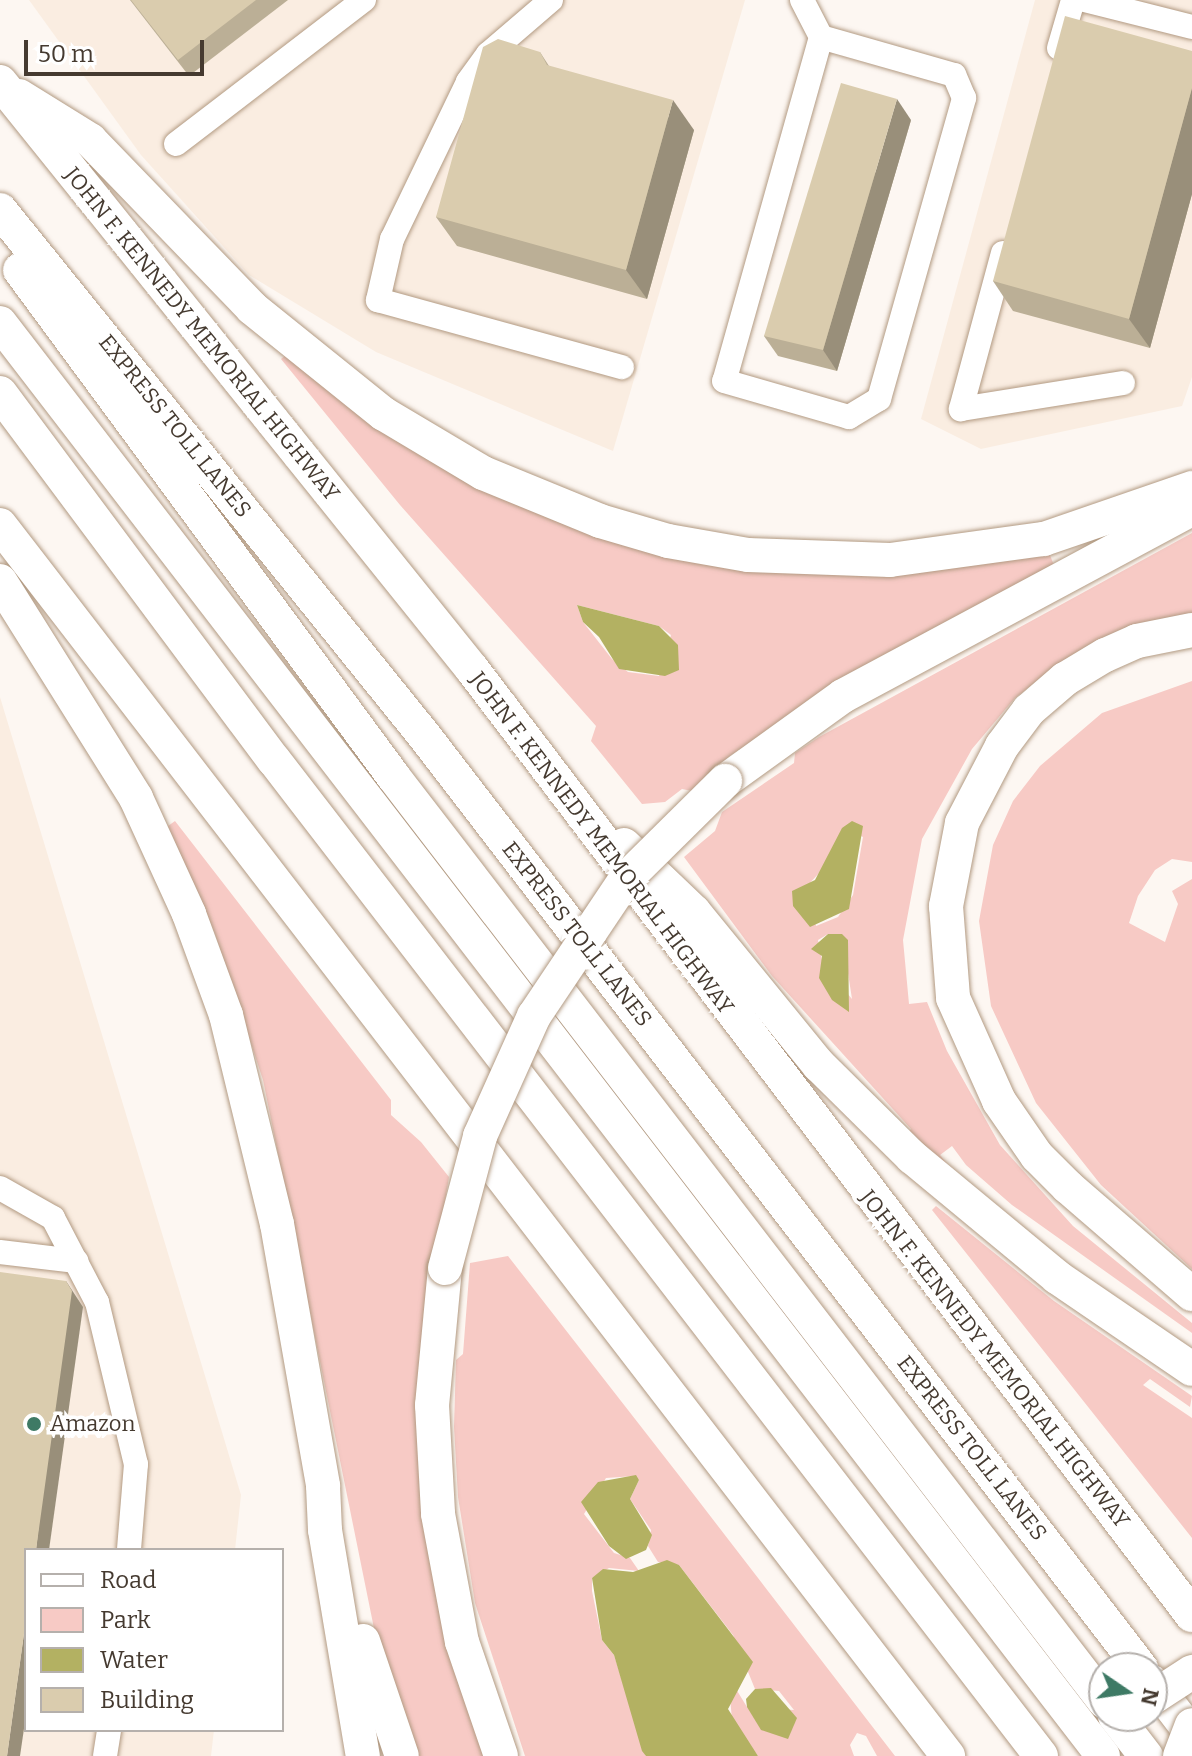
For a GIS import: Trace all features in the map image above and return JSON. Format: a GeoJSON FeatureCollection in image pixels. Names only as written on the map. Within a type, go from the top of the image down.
{"type":"FeatureCollection","features":[{"type":"Feature","properties":{"kind":"highway"},"geometry":{"type":"LineString","coordinates":[[4,86],[90,140],[252,308],[384,414],[483,473],[600,521],[748,555],[890,560],[1044,539],[1192,488]]}},
{"type":"Feature","properties":{"kind":"highway","name":"JOHN F. KENNEDY MEMORIAL HIGHWAY"},"geometry":{"type":"LineString","coordinates":[[4,86],[581,809],[710,988],[1192,1615]]}},
{"type":"Feature","properties":{"kind":"highway","name":"EXPRESS TOLL LANES"},"geometry":{"type":"LineString","coordinates":[[0,210],[426,738],[1129,1652]]}},
{"type":"Feature","properties":{"kind":"highway"},"geometry":{"type":"LineString","coordinates":[[0,243],[307,662],[1088,1679]]}},
{"type":"Feature","properties":{"kind":"highway"},"geometry":{"type":"LineString","coordinates":[[0,323],[1103,1756]]}},
{"type":"Feature","properties":{"kind":"highway"},"geometry":{"type":"LineString","coordinates":[[0,393],[283,771],[1041,1756]]}},
{"type":"Feature","properties":{"kind":"highway"},"geometry":{"type":"LineString","coordinates":[[501,1756],[458,1629],[438,1514],[432,1405],[445,1268],[480,1136],[534,1016],[625,880],[725,781],[843,696],[1192,509]]}},
{"type":"Feature","properties":{"kind":"highway"},"geometry":{"type":"LineString","coordinates":[[0,525],[948,1756]]}},
{"type":"Feature","properties":{"kind":"highway"},"geometry":{"type":"LineString","coordinates":[[0,581],[136,798],[213,977],[261,1146],[323,1486],[372,1675],[402,1756]]}},
{"type":"Feature","properties":{"kind":"highway"},"geometry":{"type":"LineString","coordinates":[[1192,630],[1137,641],[1083,666],[1049,690],[1016,726],[962,823],[946,906],[948,978],[967,1036],[999,1101],[1037,1156],[1100,1219],[1192,1294]]}},
{"type":"Feature","properties":{"kind":"highway"},"geometry":{"type":"LineString","coordinates":[[980,787],[1005,752],[1091,683],[1156,656],[1192,650]]}},
{"type":"Feature","properties":{"kind":"highway"},"geometry":{"type":"LineString","coordinates":[[581,809],[671,888],[811,1056],[903,1149],[1014,1245],[1192,1369]]}},
{"type":"Feature","properties":{"kind":"highway"},"geometry":{"type":"LineString","coordinates":[[323,1486],[325,1530],[363,1756]]}},
{"type":"Feature","properties":{"kind":"highway"},"geometry":{"type":"LineString","coordinates":[[1168,1688],[1192,1672]]}},
{"type":"Feature","properties":{"kind":"highway"},"geometry":{"type":"LineString","coordinates":[[1168,1703],[1192,1734]]}},
{"type":"Feature","properties":{"kind":"highway"},"geometry":{"type":"LineString","coordinates":[[1180,1756],[1192,1725]]}},
{"type":"Feature","properties":{"kind":"highway"},"geometry":{"type":"LineString","coordinates":[[1127,1732],[1146,1756]]}},
{"type":"Feature","properties":{"kind":"lane"},"geometry":{"type":"LineString","coordinates":[[176,144],[364,0]]}},
{"type":"Feature","properties":{"kind":"lane"},"geometry":{"type":"LineString","coordinates":[[551,0],[488,54],[468,82],[392,239],[378,300],[622,367]]}},
{"type":"Feature","properties":{"kind":"lane"},"geometry":{"type":"LineString","coordinates":[[802,0],[821,37],[724,381],[849,417],[879,399],[964,98],[954,75],[821,37]]}},
{"type":"Feature","properties":{"kind":"lane"},"geometry":{"type":"LineString","coordinates":[[1053,70],[1073,0]]}},
{"type":"Feature","properties":{"kind":"lane"},"geometry":{"type":"LineString","coordinates":[[1085,0],[1192,27]]}},
{"type":"Feature","properties":{"kind":"lane"},"geometry":{"type":"LineString","coordinates":[[1011,224],[961,409],[1123,383]]}},
{"type":"Feature","properties":{"kind":"lane"},"geometry":{"type":"LineString","coordinates":[[0,1188],[53,1218],[97,1302],[136,1464],[129,1548]]}},
{"type":"Feature","properties":{"kind":"lane"},"geometry":{"type":"LineString","coordinates":[[0,1252],[76,1261]]}},
{"type":"Feature","properties":{"kind":"lane"},"geometry":{"type":"LineString","coordinates":[[105,1756],[109,1732]]}},
{"type":"Feature","properties":{"kind":"shaded area"},"geometry":{"type":"Polygon","coordinates":[[[29,0],[745,0],[613,451],[376,352],[249,275],[141,155],[29,0]]]}},
{"type":"Feature","properties":{"kind":"shaded area"},"geometry":{"type":"Polygon","coordinates":[[[1035,0],[1192,0],[1192,377],[1182,406],[981,449],[921,419],[1035,0]]]}},
{"type":"Feature","properties":{"kind":"shaded area"},"geometry":{"type":"Polygon","coordinates":[[[0,697],[241,1495],[235,1548],[24,1548],[24,1732],[214,1732],[211,1756],[0,1756],[0,697]]]}},
{"type":"Feature","properties":{"kind":"green space"},"geometry":{"type":"Polygon","coordinates":[[[286,355],[528,509],[923,572],[1048,550],[1055,568],[731,755],[692,791],[682,789],[665,802],[642,804],[591,741],[596,726],[400,505],[281,359],[286,355]],[[577,605],[583,622],[612,659],[628,672],[659,676],[671,635],[659,626],[577,605]]]}},
{"type":"Feature","properties":{"kind":"green space"},"geometry":{"type":"Polygon","coordinates":[[[1192,533],[1192,615],[1063,661],[1015,698],[972,749],[922,839],[903,940],[909,1004],[927,1002],[947,1051],[1000,1145],[1073,1226],[1192,1323],[1192,1333],[1012,1205],[966,1165],[952,1146],[940,1155],[952,1170],[1065,1263],[906,1135],[911,1129],[772,976],[684,857],[715,831],[722,812],[794,763],[795,753],[1192,533]],[[843,828],[822,870],[806,887],[816,926],[838,917],[853,895],[863,837],[843,828]],[[828,934],[818,940],[823,965],[852,999],[842,934],[828,934]]]}},
{"type":"Feature","properties":{"kind":"green space"},"geometry":{"type":"Polygon","coordinates":[[[1192,681],[1192,862],[1172,859],[1155,870],[1138,896],[1129,923],[1165,942],[1178,904],[1172,891],[1192,879],[1192,1269],[1101,1185],[1036,1103],[991,1006],[979,921],[993,845],[1013,801],[1040,766],[1102,713],[1192,681]]]}},
{"type":"Feature","properties":{"kind":"green space"},"geometry":{"type":"Polygon","coordinates":[[[175,821],[391,1100],[391,1115],[421,1142],[449,1177],[423,1333],[487,1756],[417,1756],[380,1658],[263,1080],[215,934],[168,826],[175,821]]]}},
{"type":"Feature","properties":{"kind":"green space"},"geometry":{"type":"Polygon","coordinates":[[[936,1206],[1054,1301],[1192,1396],[1190,1407],[1150,1379],[1143,1385],[1192,1418],[1192,1538],[932,1210],[936,1206]]]}},
{"type":"Feature","properties":{"kind":"green space"},"geometry":{"type":"Polygon","coordinates":[[[508,1256],[895,1756],[877,1756],[866,1736],[857,1733],[850,1745],[854,1756],[758,1756],[732,1720],[730,1697],[736,1689],[747,1707],[794,1710],[779,1691],[755,1689],[733,1635],[679,1565],[658,1562],[648,1546],[651,1530],[630,1499],[639,1480],[635,1476],[606,1478],[584,1514],[614,1553],[630,1558],[639,1571],[609,1568],[592,1578],[592,1591],[602,1640],[614,1655],[646,1756],[525,1756],[475,1603],[458,1497],[454,1427],[456,1360],[463,1354],[470,1263],[508,1256]]]}},
{"type":"Feature","properties":{"kind":"water"},"geometry":{"type":"Polygon","coordinates":[[[577,605],[659,626],[678,645],[679,670],[665,676],[619,669],[599,637],[583,622],[577,605]]]}},
{"type":"Feature","properties":{"kind":"water"},"geometry":{"type":"Polygon","coordinates":[[[852,821],[863,826],[849,909],[810,927],[793,906],[792,891],[815,880],[842,828],[852,821]]]}},
{"type":"Feature","properties":{"kind":"water"},"geometry":{"type":"Polygon","coordinates":[[[828,934],[842,934],[848,940],[849,1012],[832,1000],[819,978],[822,956],[811,949],[828,934]]]}},
{"type":"Feature","properties":{"kind":"water"},"geometry":{"type":"Polygon","coordinates":[[[636,1475],[639,1480],[630,1499],[652,1535],[646,1550],[626,1559],[609,1546],[581,1502],[598,1482],[636,1475]]]}},
{"type":"Feature","properties":{"kind":"water"},"geometry":{"type":"Polygon","coordinates":[[[667,1560],[679,1565],[753,1662],[728,1709],[758,1756],[646,1756],[642,1751],[614,1655],[602,1640],[592,1578],[603,1569],[633,1572],[667,1560]]]}},
{"type":"Feature","properties":{"kind":"water"},"geometry":{"type":"Polygon","coordinates":[[[771,1688],[797,1718],[788,1739],[761,1730],[747,1707],[746,1699],[755,1689],[771,1688]]]}},
{"type":"Feature","properties":{"kind":"building"},"geometry":{"type":"Polygon","coordinates":[[[131,0],[256,0],[178,60],[131,0]]]}},
{"type":"Feature","properties":{"kind":"building"},"geometry":{"type":"Polygon","coordinates":[[[1065,16],[1192,51],[1192,88],[1129,319],[993,281],[1065,16]]]}},
{"type":"Feature","properties":{"kind":"building"},"geometry":{"type":"Polygon","coordinates":[[[498,39],[540,52],[547,65],[673,100],[626,270],[436,217],[483,47],[498,39]]]}},
{"type":"Feature","properties":{"kind":"building"},"geometry":{"type":"Polygon","coordinates":[[[841,83],[897,99],[823,350],[764,336],[841,83]]]}},
{"type":"Feature","properties":{"kind":"building","name":"Amazon"},"geometry":{"type":"Polygon","coordinates":[[[0,1272],[66,1281],[72,1291],[36,1548],[24,1548],[24,1633],[7,1756],[0,1756],[0,1272]]]}},
{"type":"Feature","properties":{"kind":"place","name":"Amazon"},"geometry":{"type":"Point","coordinates":[34,1424]}}]}
